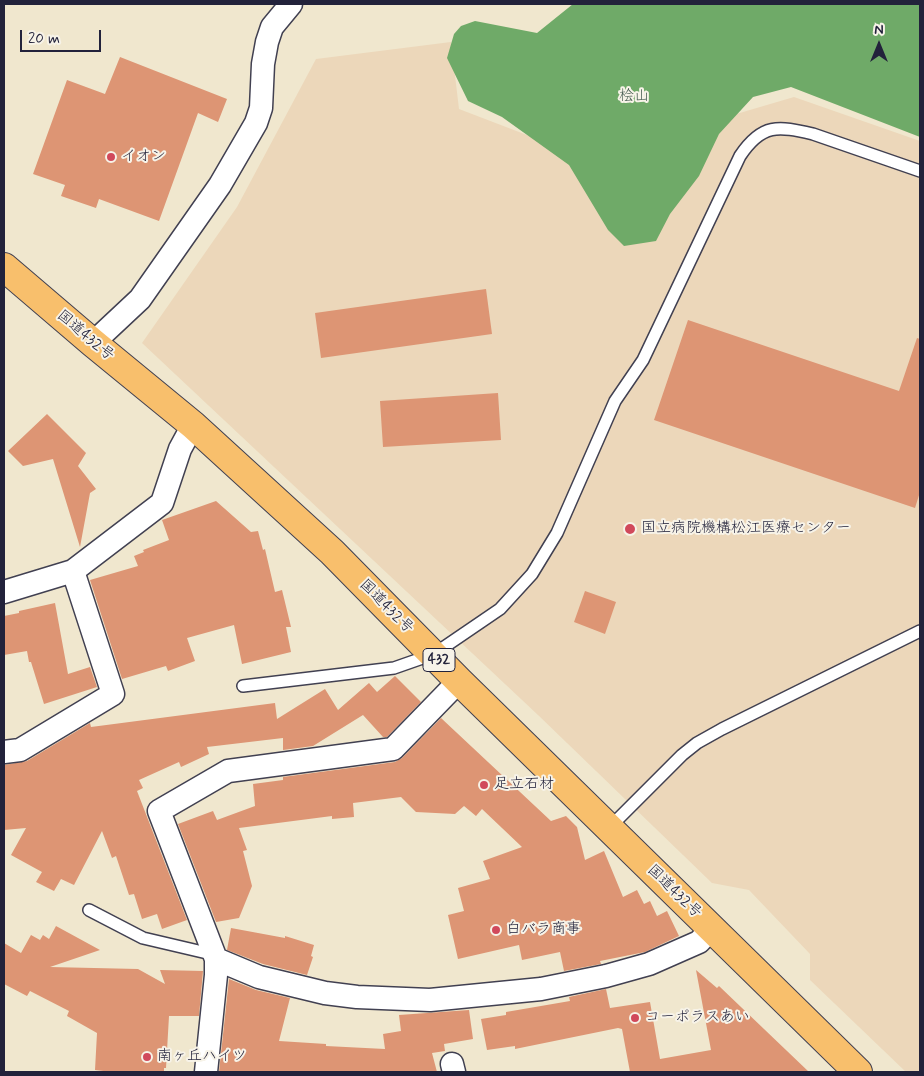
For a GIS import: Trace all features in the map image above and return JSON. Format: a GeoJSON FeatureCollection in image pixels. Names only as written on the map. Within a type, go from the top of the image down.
{"type":"FeatureCollection","features":[{"type":"Feature","properties":{"kind":"highway","name":"国道432号"},"geometry":{"type":"LineString","coordinates":[[7,276],[193,425],[332,552],[460,681],[858,1072]]}},
{"type":"Feature","properties":{"kind":"street"},"geometry":{"type":"LineString","coordinates":[[93,343],[140,299],[220,185],[252,131],[261,108],[263,64],[267,42],[272,27],[291,4]]}},
{"type":"Feature","properties":{"kind":"street"},"geometry":{"type":"LineString","coordinates":[[4,592],[73,571],[162,503],[180,449],[193,425]]}},
{"type":"Feature","properties":{"kind":"street"},"geometry":{"type":"LineString","coordinates":[[4,752],[20,750],[113,694],[73,571]]}},
{"type":"Feature","properties":{"kind":"street"},"geometry":{"type":"LineString","coordinates":[[206,1072],[216,959],[160,810],[228,771],[393,749],[460,681]]}},
{"type":"Feature","properties":{"kind":"street"},"geometry":{"type":"LineString","coordinates":[[216,959],[259,977],[325,993],[357,997],[430,1000],[541,989],[606,976],[643,966],[699,942],[712,928]]}},
{"type":"Feature","properties":{"kind":"lane"},"geometry":{"type":"LineString","coordinates":[[243,686],[394,668],[434,654],[500,609],[532,574],[557,533],[615,401],[643,360],[740,156],[750,142],[759,134],[771,129],[813,134],[920,171]]}},
{"type":"Feature","properties":{"kind":"lane"},"geometry":{"type":"LineString","coordinates":[[609,828],[697,743],[920,631]]}},
{"type":"Feature","properties":{"kind":"lane"},"geometry":{"type":"LineString","coordinates":[[89,910],[143,938],[207,953],[216,959]]}},
{"type":"Feature","properties":{"kind":"shaded area","name":"国立病院機構松江医療センター"},"geometry":{"type":"Polygon","coordinates":[[[451,42],[459,109],[587,158],[794,97],[920,141],[920,1072],[906,1072],[810,980],[810,954],[749,890],[712,883],[538,715],[142,343],[237,207],[316,59],[451,42]]]}},
{"type":"Feature","properties":{"kind":"green space","name":"桧山"},"geometry":{"type":"Polygon","coordinates":[[[573,4],[920,4],[920,137],[791,87],[753,97],[719,134],[699,176],[670,214],[656,241],[624,246],[608,230],[569,165],[502,117],[468,101],[447,58],[454,34],[461,26],[475,21],[537,33],[573,4]]]}},
{"type":"Feature","properties":{"kind":"building","name":"イオン"},"geometry":{"type":"Polygon","coordinates":[[[120,57],[227,99],[218,122],[198,113],[159,221],[99,199],[96,208],[61,196],[65,185],[33,174],[67,80],[105,94],[120,57]]]}},
{"type":"Feature","properties":{"kind":"building"},"geometry":{"type":"Polygon","coordinates":[[[486,289],[492,334],[321,358],[315,313],[486,289]]]}},
{"type":"Feature","properties":{"kind":"building","name":"国立病院機構松江医療センター"},"geometry":{"type":"Polygon","coordinates":[[[688,320],[899,391],[917,338],[920,339],[920,492],[915,508],[654,420],[688,320]]]}},
{"type":"Feature","properties":{"kind":"building"},"geometry":{"type":"Polygon","coordinates":[[[498,393],[501,440],[383,447],[380,401],[498,393]]]}},
{"type":"Feature","properties":{"kind":"building"},"geometry":{"type":"Polygon","coordinates":[[[47,414],[86,453],[78,466],[96,489],[90,493],[80,547],[53,459],[23,466],[8,451],[47,414]]]}},
{"type":"Feature","properties":{"kind":"building"},"geometry":{"type":"Polygon","coordinates":[[[216,501],[251,532],[258,531],[263,550],[265,549],[275,592],[282,590],[291,627],[286,627],[291,652],[242,664],[234,625],[187,638],[195,661],[168,671],[166,666],[122,679],[90,580],[138,566],[134,556],[144,552],[143,550],[169,540],[162,520],[216,501]]]}},
{"type":"Feature","properties":{"kind":"building"},"geometry":{"type":"Polygon","coordinates":[[[585,591],[616,602],[605,634],[574,622],[585,591]]]}},
{"type":"Feature","properties":{"kind":"building"},"geometry":{"type":"Polygon","coordinates":[[[55,603],[68,674],[90,667],[97,687],[44,704],[27,651],[4,655],[4,616],[55,603]]]}},
{"type":"Feature","properties":{"kind":"building"},"geometry":{"type":"Polygon","coordinates":[[[395,676],[421,702],[387,737],[383,737],[363,715],[313,746],[283,750],[283,738],[207,747],[209,754],[181,767],[179,762],[139,780],[143,788],[137,791],[187,920],[162,929],[157,914],[142,919],[134,894],[129,895],[116,856],[112,858],[102,831],[74,885],[61,879],[54,891],[36,882],[42,872],[11,855],[26,828],[4,830],[4,765],[27,761],[90,723],[91,727],[275,703],[277,719],[325,689],[338,710],[369,683],[377,692],[395,676]]]}},
{"type":"Feature","properties":{"kind":"building"},"geometry":{"type":"Polygon","coordinates":[[[441,718],[551,821],[566,816],[577,827],[585,860],[604,851],[623,897],[637,890],[644,904],[650,901],[657,916],[667,911],[679,936],[645,952],[600,961],[601,964],[564,971],[560,952],[522,960],[519,945],[458,959],[448,915],[464,911],[458,888],[490,879],[483,861],[522,847],[482,809],[476,816],[464,806],[455,814],[416,812],[401,797],[353,803],[354,817],[332,819],[332,816],[239,828],[247,850],[243,851],[252,886],[239,918],[216,922],[178,824],[213,811],[217,820],[255,806],[253,784],[283,780],[283,777],[395,762],[402,758],[441,718]]]}},
{"type":"Feature","properties":{"kind":"building"},"geometry":{"type":"Polygon","coordinates":[[[56,926],[100,950],[50,967],[138,969],[165,984],[160,970],[203,971],[199,1016],[169,1016],[166,1068],[164,1068],[164,1072],[112,1072],[95,1070],[97,1033],[67,1016],[69,1011],[30,991],[27,996],[4,984],[4,943],[21,953],[31,935],[40,940],[43,935],[49,939],[56,926]]]}},
{"type":"Feature","properties":{"kind":"building"},"geometry":{"type":"Polygon","coordinates":[[[231,928],[285,938],[285,936],[314,945],[311,956],[313,957],[307,975],[263,964],[227,950],[231,928]]]}},
{"type":"Feature","properties":{"kind":"building"},"geometry":{"type":"Polygon","coordinates":[[[696,970],[717,988],[719,986],[809,1072],[630,1072],[622,1029],[618,1028],[515,1049],[515,1046],[487,1050],[481,1019],[506,1015],[506,1012],[570,1001],[569,997],[606,989],[610,1008],[650,1002],[660,1059],[711,1050],[696,970]]]}},
{"type":"Feature","properties":{"kind":"building"},"geometry":{"type":"Polygon","coordinates":[[[229,979],[256,990],[290,998],[279,1041],[385,1049],[383,1034],[401,1031],[399,1015],[469,1010],[473,1039],[444,1044],[445,1051],[432,1053],[437,1072],[219,1072],[229,979]]]}},
{"type":"Feature","properties":{"kind":"place","name":"イオン"},"geometry":{"type":"Point","coordinates":[111,157]}},
{"type":"Feature","properties":{"kind":"place","name":"国立病院機構松江医療センター"},"geometry":{"type":"Point","coordinates":[630,529]}},
{"type":"Feature","properties":{"kind":"place","name":"足立石材"},"geometry":{"type":"Point","coordinates":[484,785]}},
{"type":"Feature","properties":{"kind":"place","name":"白バラ商事"},"geometry":{"type":"Point","coordinates":[496,930]}},
{"type":"Feature","properties":{"kind":"place","name":"コーポラスあい"},"geometry":{"type":"Point","coordinates":[635,1018]}},
{"type":"Feature","properties":{"kind":"place","name":"南ヶ丘ハイツ"},"geometry":{"type":"Point","coordinates":[147,1057]}}]}
